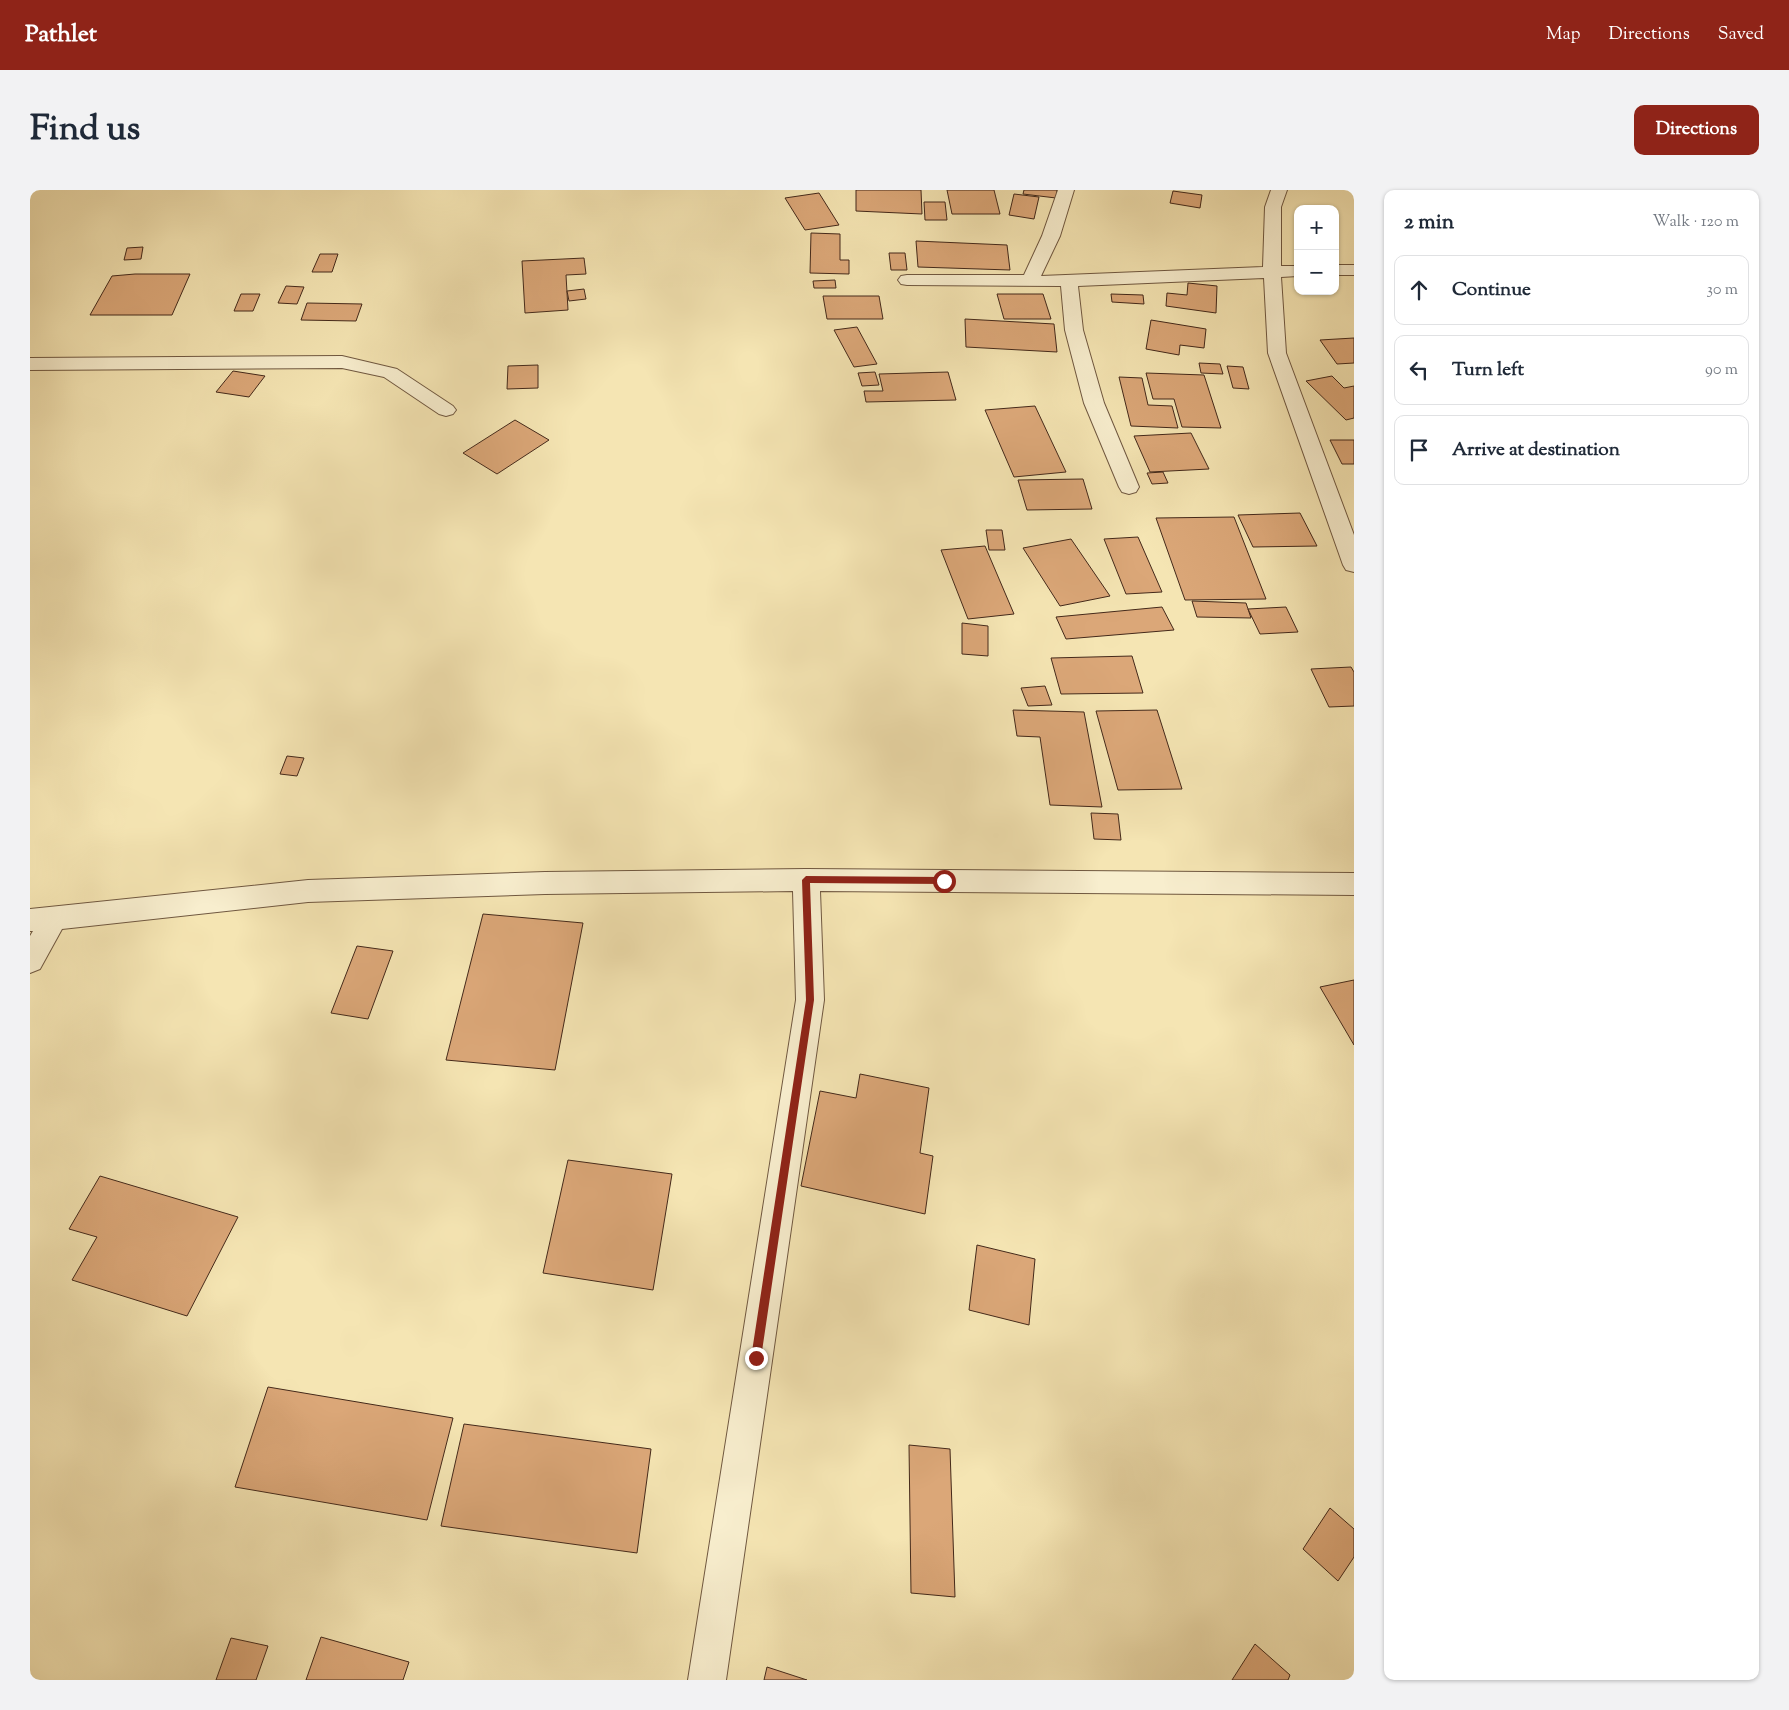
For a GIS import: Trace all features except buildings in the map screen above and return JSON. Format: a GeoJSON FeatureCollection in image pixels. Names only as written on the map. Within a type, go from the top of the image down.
{"type":"FeatureCollection","features":[{"type":"Feature","properties":{"kind":"street"},"geometry":{"type":"LineString","coordinates":[[1031,279],[1051,236],[1066,190]]}},
{"type":"Feature","properties":{"kind":"street"},"geometry":{"type":"LineString","coordinates":[[1280,190],[1273,207],[1272,272],[1278,353],[1354,565]]}},
{"type":"Feature","properties":{"kind":"street"},"geometry":{"type":"LineString","coordinates":[[1339,270],[1354,270]]}},
{"type":"Feature","properties":{"kind":"street"},"geometry":{"type":"LineString","coordinates":[[907,280],[1031,279],[1069,281],[1294,271]]}},
{"type":"Feature","properties":{"kind":"street"},"geometry":{"type":"LineString","coordinates":[[1069,281],[1074,330],[1094,403],[1129,487]]}},
{"type":"Feature","properties":{"kind":"street"},"geometry":{"type":"LineString","coordinates":[[30,364],[342,362],[390,373],[446,410]]}},
{"type":"Feature","properties":{"kind":"street"},"geometry":{"type":"LineString","coordinates":[[707,1680],[810,1000],[806,880]]}},
{"type":"Feature","properties":{"kind":"street"},"geometry":{"type":"LineString","coordinates":[[30,961],[42,919],[308,891],[544,883],[806,880],[1354,884]]}},
{"type":"Feature","properties":{"kind":"route"},"geometry":{"type":"LineString","coordinates":[[756,1358],[810,1000],[806,880],[944,881]]}}]}
